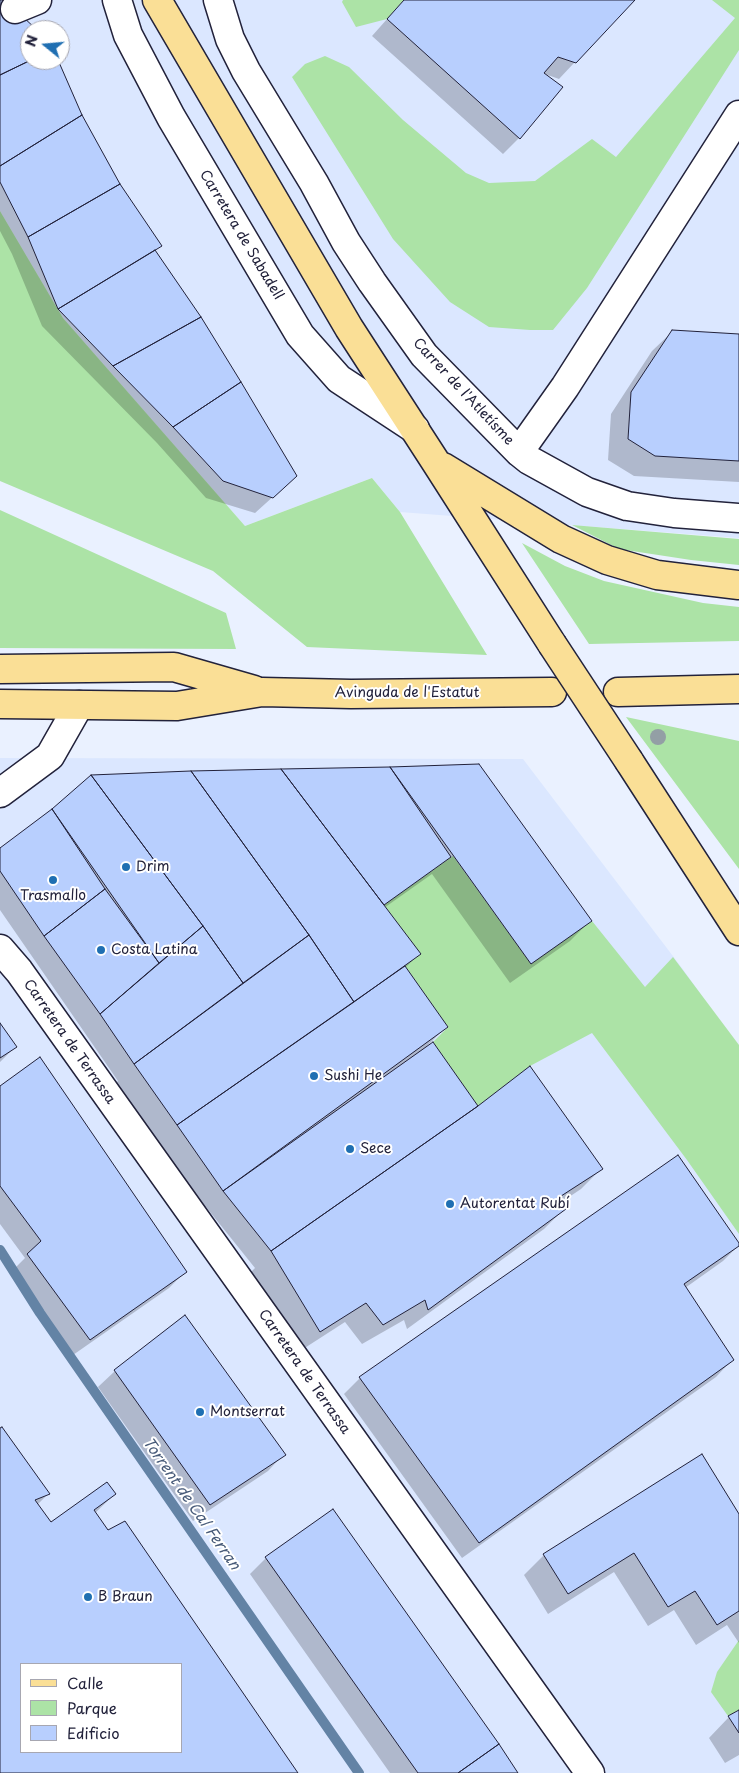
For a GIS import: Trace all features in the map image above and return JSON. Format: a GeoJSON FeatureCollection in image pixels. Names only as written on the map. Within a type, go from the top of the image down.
{"type":"FeatureCollection","features":[{"type":"Feature","properties":{"kind":"main road"},"geometry":{"type":"LineString","coordinates":[[157,0],[349,328],[739,931]]}},
{"type":"Feature","properties":{"kind":"main road"},"geometry":{"type":"LineString","coordinates":[[438,464],[561,539],[607,560],[657,575],[739,585]]}},
{"type":"Feature","properties":{"kind":"main road"},"geometry":{"type":"LineString","coordinates":[[0,669],[174,668],[262,692]]}},
{"type":"Feature","properties":{"kind":"main road"},"geometry":{"type":"LineString","coordinates":[[618,692],[739,689]]}},
{"type":"Feature","properties":{"kind":"main road"},"geometry":{"type":"LineString","coordinates":[[673,690],[739,706]]}},
{"type":"Feature","properties":{"kind":"main road"},"geometry":{"type":"LineString","coordinates":[[0,704],[177,706],[262,692]]}},
{"type":"Feature","properties":{"kind":"main road","name":"Avinguda de l'Estatut"},"geometry":{"type":"LineString","coordinates":[[262,692],[351,694],[552,692]]}},
{"type":"Feature","properties":{"kind":"main road"},"geometry":{"type":"LineString","coordinates":[[683,844],[739,896]]}},
{"type":"Feature","properties":{"kind":"street","name":"Carretera de Sabadell"},"geometry":{"type":"LineString","coordinates":[[118,0],[128,35],[172,117],[300,336],[339,379],[414,428]]}},
{"type":"Feature","properties":{"kind":"street"},"geometry":{"type":"LineString","coordinates":[[201,0],[230,38]]}},
{"type":"Feature","properties":{"kind":"street"},"geometry":{"type":"LineString","coordinates":[[218,0],[230,38]]}},
{"type":"Feature","properties":{"kind":"street","name":"Carrer de l'Atletísme"},"geometry":{"type":"LineString","coordinates":[[230,38],[254,85],[314,183],[346,242],[402,325],[424,355],[519,452],[565,387],[739,115]]}},
{"type":"Feature","properties":{"kind":"street"},"geometry":{"type":"LineString","coordinates":[[519,452],[529,460],[587,492],[627,506],[674,513],[739,518]]}},
{"type":"Feature","properties":{"kind":"street"},"geometry":{"type":"LineString","coordinates":[[0,714],[27,705]]}},
{"type":"Feature","properties":{"kind":"street"},"geometry":{"type":"LineString","coordinates":[[0,793],[50,756],[79,705]]}},
{"type":"Feature","properties":{"kind":"street"},"geometry":{"type":"LineString","coordinates":[[0,941],[18,972]]}},
{"type":"Feature","properties":{"kind":"street"},"geometry":{"type":"LineString","coordinates":[[0,949],[18,972]]}},
{"type":"Feature","properties":{"kind":"street","name":"Carretera de Terrassa"},"geometry":{"type":"LineString","coordinates":[[18,972],[590,1773]]}},
{"type":"Feature","properties":{"kind":"shaded area"},"geometry":{"type":"Polygon","coordinates":[[[0,0],[739,0],[739,538],[400,512],[372,478],[245,526],[63,318],[0,211],[0,0]]]}},
{"type":"Feature","properties":{"kind":"shaded area"},"geometry":{"type":"Polygon","coordinates":[[[0,758],[523,759],[682,968],[739,1048],[739,1773],[0,1773],[0,758]]]}},
{"type":"Feature","properties":{"kind":"green space"},"geometry":{"type":"Polygon","coordinates":[[[343,0],[404,0],[387,19],[356,27],[342,2],[343,0]]]}},
{"type":"Feature","properties":{"kind":"green space"},"geometry":{"type":"Polygon","coordinates":[[[712,0],[739,0],[739,50],[587,288],[553,330],[489,327],[450,302],[393,239],[292,77],[305,64],[325,56],[349,67],[403,120],[466,173],[489,183],[535,181],[592,139],[616,157],[735,18],[712,0]]]}},
{"type":"Feature","properties":{"kind":"green space"},"geometry":{"type":"Polygon","coordinates":[[[0,211],[63,318],[245,526],[372,478],[400,512],[487,655],[307,647],[213,571],[0,481],[0,211]]]}},
{"type":"Feature","properties":{"kind":"green space"},"geometry":{"type":"Polygon","coordinates":[[[0,510],[226,613],[236,649],[0,648],[0,510]]]}},
{"type":"Feature","properties":{"kind":"green space"},"geometry":{"type":"Polygon","coordinates":[[[572,525],[739,539],[739,565],[619,549],[572,525]]]}},
{"type":"Feature","properties":{"kind":"green space"},"geometry":{"type":"Polygon","coordinates":[[[522,543],[565,566],[604,581],[703,603],[739,607],[739,641],[589,644],[522,543]]]}},
{"type":"Feature","properties":{"kind":"green space"},"geometry":{"type":"Polygon","coordinates":[[[626,717],[739,741],[739,869],[626,717]]]}},
{"type":"Feature","properties":{"kind":"green space"},"geometry":{"type":"Polygon","coordinates":[[[453,856],[531,964],[592,921],[645,987],[673,957],[739,1045],[739,1234],[687,1160],[592,1033],[530,1066],[478,1106],[433,1042],[448,1027],[405,966],[420,954],[384,905],[453,856]]]}},
{"type":"Feature","properties":{"kind":"green space"},"geometry":{"type":"Polygon","coordinates":[[[739,1640],[739,1710],[728,1716],[711,1692],[717,1672],[739,1640]]]}},
{"type":"Feature","properties":{"kind":"building"},"geometry":{"type":"Polygon","coordinates":[[[0,0],[5,0],[26,20],[20,20],[20,65],[0,75],[0,0]]]}},
{"type":"Feature","properties":{"kind":"building"},"geometry":{"type":"Polygon","coordinates":[[[404,0],[635,0],[576,63],[558,57],[544,73],[563,87],[520,139],[387,19],[404,0]]]}},
{"type":"Feature","properties":{"kind":"building"},"geometry":{"type":"Polygon","coordinates":[[[20,65],[20,70],[62,70],[82,115],[0,166],[0,75],[20,65]]]}},
{"type":"Feature","properties":{"kind":"building"},"geometry":{"type":"Polygon","coordinates":[[[82,115],[120,184],[28,237],[0,182],[0,166],[82,115]]]}},
{"type":"Feature","properties":{"kind":"building"},"geometry":{"type":"Polygon","coordinates":[[[120,184],[162,246],[58,309],[28,237],[120,184]]]}},
{"type":"Feature","properties":{"kind":"building"},"geometry":{"type":"Polygon","coordinates":[[[155,250],[201,317],[113,366],[58,309],[155,250]]]}},
{"type":"Feature","properties":{"kind":"building"},"geometry":{"type":"Polygon","coordinates":[[[201,317],[241,382],[173,427],[113,366],[201,317]]]}},
{"type":"Feature","properties":{"kind":"building"},"geometry":{"type":"Polygon","coordinates":[[[672,330],[739,334],[739,461],[655,456],[628,439],[631,392],[672,330]]]}},
{"type":"Feature","properties":{"kind":"building"},"geometry":{"type":"Polygon","coordinates":[[[241,382],[297,476],[273,498],[223,481],[173,427],[241,382]]]}},
{"type":"Feature","properties":{"kind":"building"},"geometry":{"type":"Polygon","coordinates":[[[479,764],[592,921],[531,964],[390,767],[479,764]]]}},
{"type":"Feature","properties":{"kind":"building"},"geometry":{"type":"Polygon","coordinates":[[[390,767],[451,857],[384,905],[281,769],[390,767]]]}},
{"type":"Feature","properties":{"kind":"building"},"geometry":{"type":"Polygon","coordinates":[[[281,769],[421,954],[354,1002],[309,935],[191,771],[281,769]]]}},
{"type":"Feature","properties":{"kind":"building"},"geometry":{"type":"Polygon","coordinates":[[[191,771],[309,935],[243,983],[91,775],[191,771]]]}},
{"type":"Feature","properties":{"kind":"building","name":"Drim"},"geometry":{"type":"Polygon","coordinates":[[[91,775],[203,926],[159,963],[52,809],[91,775]]]}},
{"type":"Feature","properties":{"kind":"building","name":"Trasmallo"},"geometry":{"type":"Polygon","coordinates":[[[52,809],[105,889],[44,936],[0,871],[0,848],[52,809]]]}},
{"type":"Feature","properties":{"kind":"building","name":"Costa Latina"},"geometry":{"type":"Polygon","coordinates":[[[105,889],[159,963],[100,1014],[44,936],[105,889]]]}},
{"type":"Feature","properties":{"kind":"building"},"geometry":{"type":"Polygon","coordinates":[[[203,926],[243,983],[134,1064],[100,1014],[203,926]]]}},
{"type":"Feature","properties":{"kind":"building"},"geometry":{"type":"Polygon","coordinates":[[[309,935],[354,1002],[177,1125],[134,1064],[309,935]]]}},
{"type":"Feature","properties":{"kind":"building","name":"Sushi He"},"geometry":{"type":"Polygon","coordinates":[[[405,966],[448,1027],[223,1191],[177,1125],[405,966]]]}},
{"type":"Feature","properties":{"kind":"building"},"geometry":{"type":"Polygon","coordinates":[[[0,1023],[17,1047],[0,1058],[0,1023]]]}},
{"type":"Feature","properties":{"kind":"building","name":"Sece"},"geometry":{"type":"Polygon","coordinates":[[[433,1042],[478,1106],[271,1251],[223,1191],[433,1042]]]}},
{"type":"Feature","properties":{"kind":"building"},"geometry":{"type":"Polygon","coordinates":[[[40,1057],[187,1272],[90,1340],[27,1254],[41,1241],[0,1186],[0,1086],[40,1057]]]}},
{"type":"Feature","properties":{"kind":"building","name":"Autorentat Rubí"},"geometry":{"type":"Polygon","coordinates":[[[530,1066],[603,1169],[558,1198],[566,1209],[428,1310],[425,1300],[383,1325],[366,1303],[320,1332],[271,1251],[478,1106],[530,1066]]]}},
{"type":"Feature","properties":{"kind":"building"},"geometry":{"type":"Polygon","coordinates":[[[678,1155],[739,1243],[739,1246],[684,1284],[734,1360],[479,1543],[359,1377],[678,1155]]]}},
{"type":"Feature","properties":{"kind":"building","name":"Montserrat"},"geometry":{"type":"Polygon","coordinates":[[[185,1315],[286,1455],[210,1505],[114,1370],[185,1315]]]}},
{"type":"Feature","properties":{"kind":"building","name":"B Braun"},"geometry":{"type":"Polygon","coordinates":[[[2,1427],[50,1494],[35,1500],[51,1522],[107,1482],[116,1494],[94,1510],[108,1530],[125,1521],[298,1773],[0,1773],[0,1428],[2,1427]]]}},
{"type":"Feature","properties":{"kind":"building"},"geometry":{"type":"Polygon","coordinates":[[[702,1454],[739,1514],[739,1611],[717,1625],[695,1591],[668,1607],[634,1553],[568,1594],[543,1554],[702,1454]]]}},
{"type":"Feature","properties":{"kind":"building"},"geometry":{"type":"Polygon","coordinates":[[[333,1509],[499,1744],[458,1773],[418,1773],[265,1557],[333,1509]]]}},
{"type":"Feature","properties":{"kind":"building"},"geometry":{"type":"Polygon","coordinates":[[[739,1710],[739,1733],[728,1716],[739,1710]]]}},
{"type":"Feature","properties":{"kind":"building"},"geometry":{"type":"Polygon","coordinates":[[[499,1744],[518,1773],[458,1773],[499,1744]]]}},
{"type":"Feature","properties":{"kind":"waterway","name":"Torrent de Cal Ferran"},"geometry":{"type":"LineString","coordinates":[[0,1250],[40,1313],[359,1773]]}},
{"type":"Feature","properties":{"kind":"place","name":"Drim"},"geometry":{"type":"Point","coordinates":[126,867]}},
{"type":"Feature","properties":{"kind":"place","name":"Trasmallo"},"geometry":{"type":"Point","coordinates":[53,880]}},
{"type":"Feature","properties":{"kind":"place","name":"Costa Latina"},"geometry":{"type":"Point","coordinates":[101,950]}},
{"type":"Feature","properties":{"kind":"place","name":"Sushi He"},"geometry":{"type":"Point","coordinates":[314,1076]}},
{"type":"Feature","properties":{"kind":"place","name":"Sece"},"geometry":{"type":"Point","coordinates":[350,1149]}},
{"type":"Feature","properties":{"kind":"place","name":"Autorentat Rubí"},"geometry":{"type":"Point","coordinates":[450,1204]}},
{"type":"Feature","properties":{"kind":"place","name":"Montserrat"},"geometry":{"type":"Point","coordinates":[200,1412]}},
{"type":"Feature","properties":{"kind":"place","name":"B Braun"},"geometry":{"type":"Point","coordinates":[88,1597]}}]}
